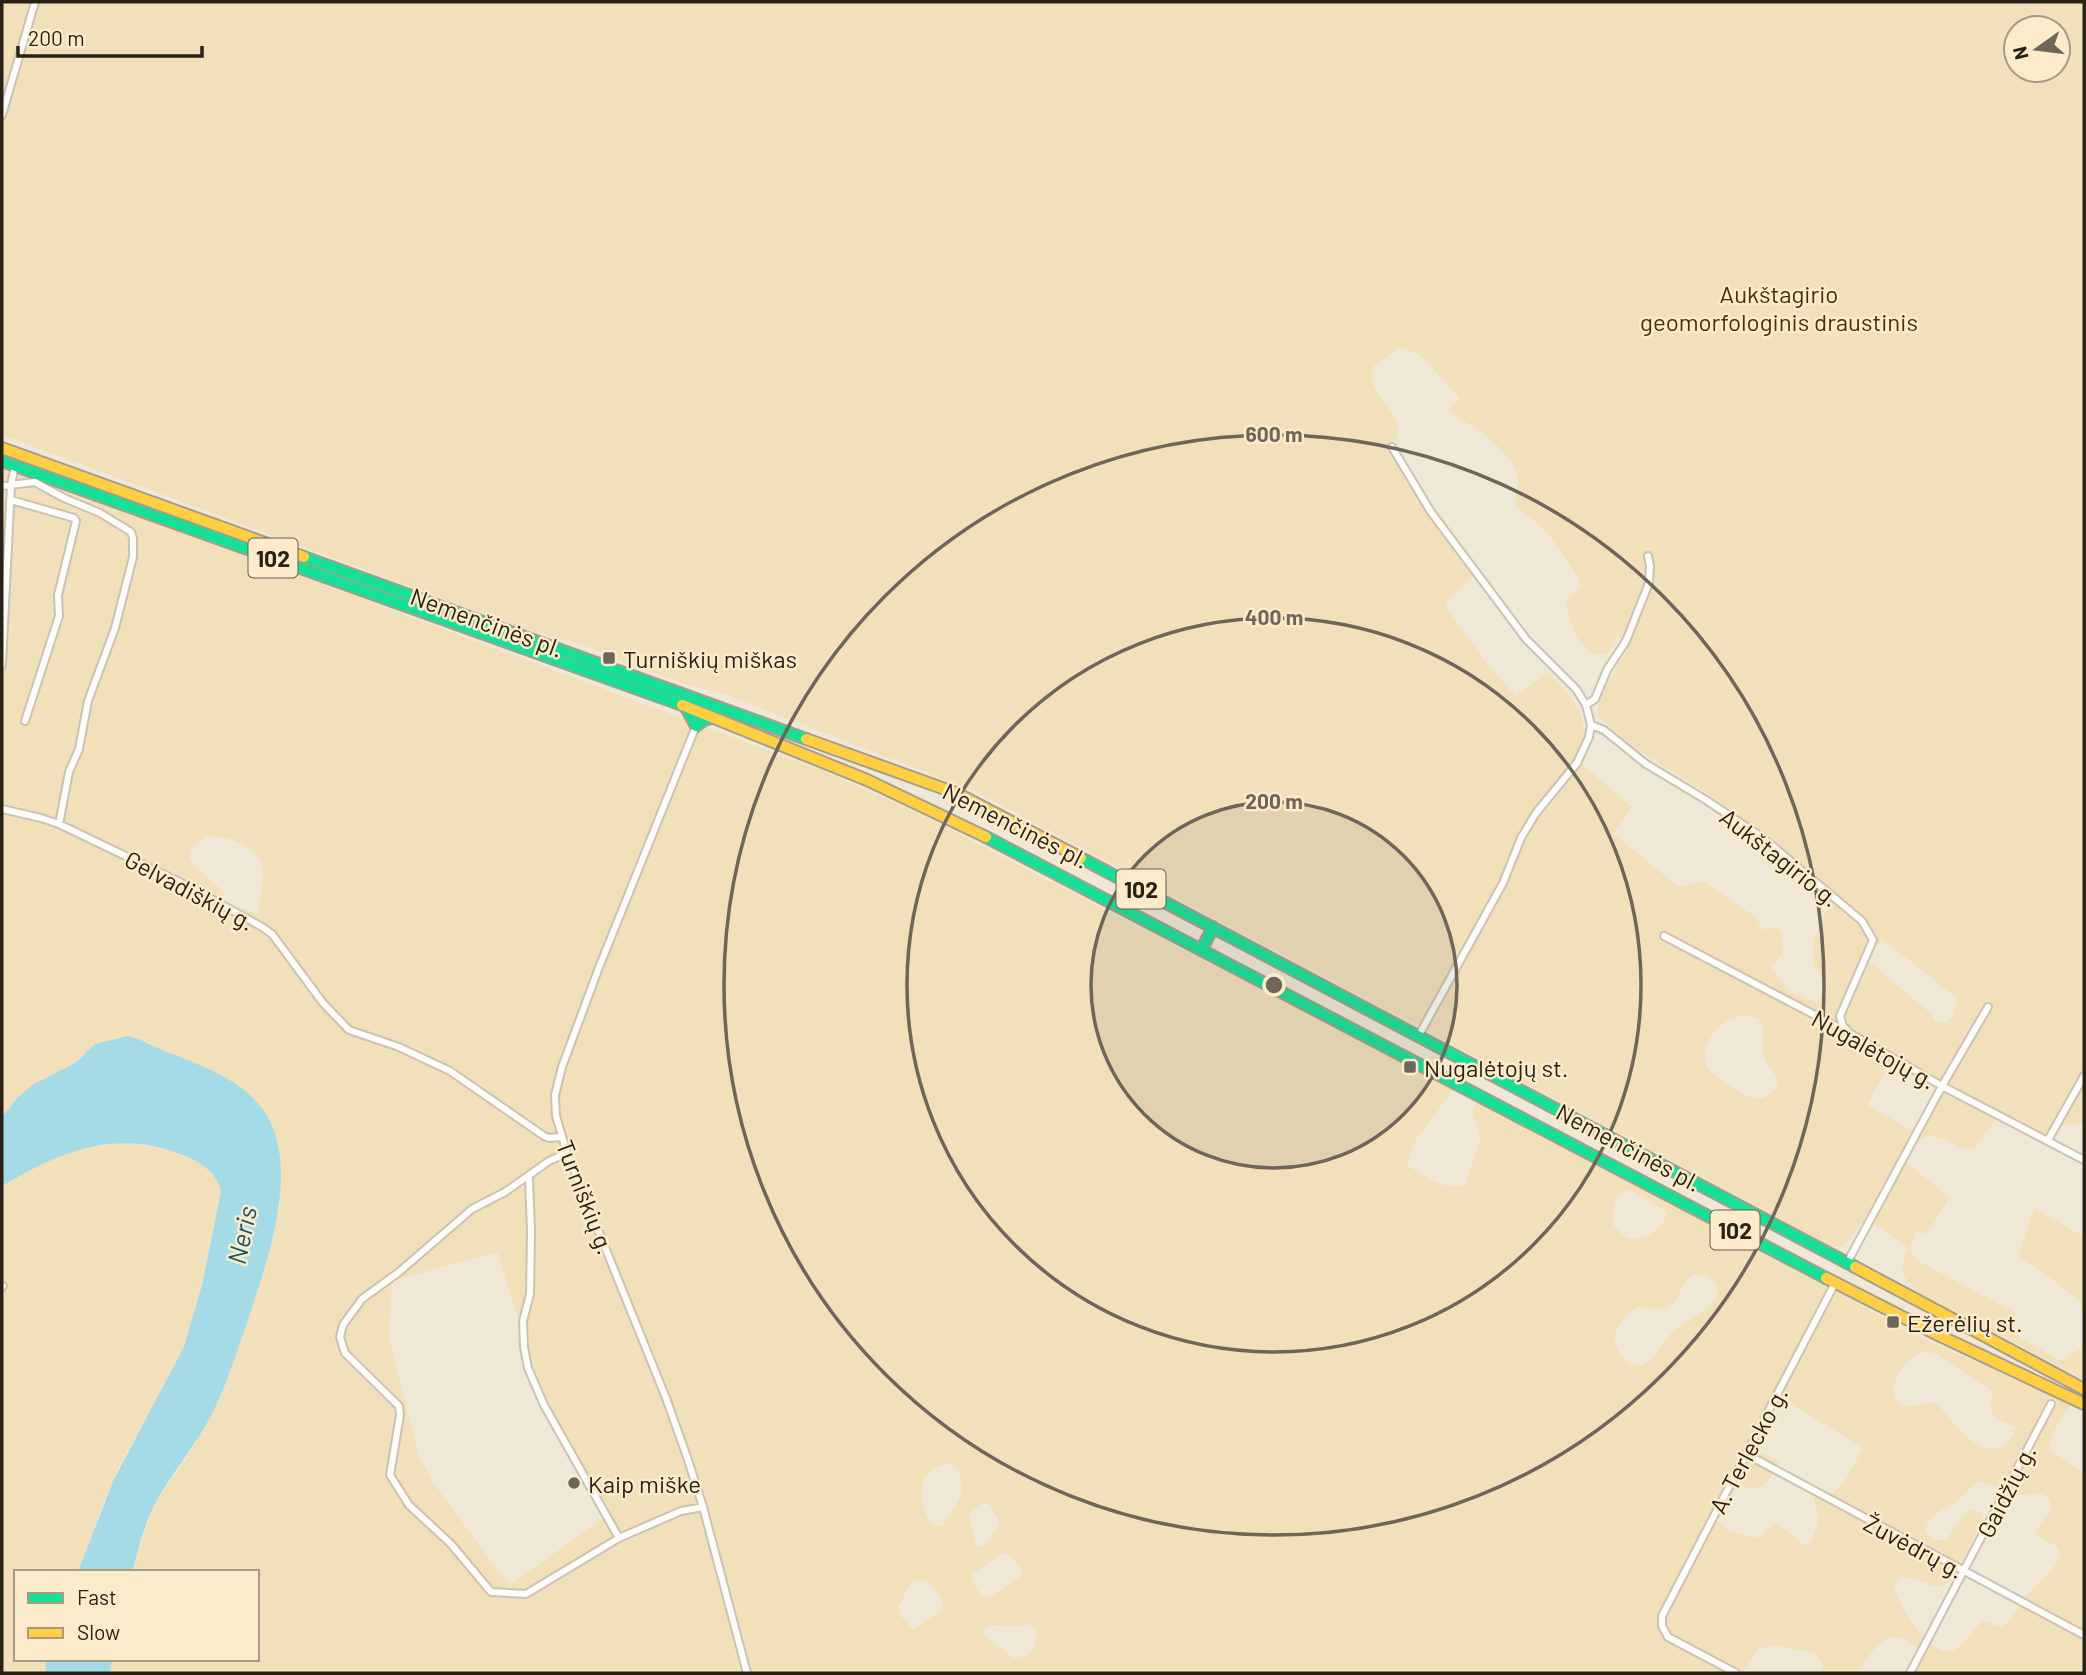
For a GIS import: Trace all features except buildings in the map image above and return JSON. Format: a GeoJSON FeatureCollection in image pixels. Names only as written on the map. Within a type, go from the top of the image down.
{"type":"FeatureCollection","features":[{"type":"Feature","properties":{"kind":"main road","name":"Nemenčinės pl."},"geometry":{"type":"LineString","coordinates":[[2,448],[572,659],[782,744],[924,806],[1835,1283],[2084,1404]]}},
{"type":"Feature","properties":{"kind":"main road","name":"Nemenčinės pl."},"geometry":{"type":"LineString","coordinates":[[2,461],[572,659],[787,730],[956,793],[1419,1035],[2084,1389]]}},
{"type":"Feature","properties":{"kind":"main road"},"geometry":{"type":"LineString","coordinates":[[685,706],[696,726],[713,717]]}},
{"type":"Feature","properties":{"kind":"main road"},"geometry":{"type":"LineString","coordinates":[[782,744],[787,730]]}},
{"type":"Feature","properties":{"kind":"main road"},"geometry":{"type":"LineString","coordinates":[[1202,950],[1213,927]]}},
{"type":"Feature","properties":{"kind":"main road"},"geometry":{"type":"LineString","coordinates":[[1835,1283],[1847,1263]]}},
{"type":"Feature","properties":{"kind":"street"},"geometry":{"type":"LineString","coordinates":[[2,115],[35,2]]}},
{"type":"Feature","properties":{"kind":"street"},"geometry":{"type":"LineString","coordinates":[[1392,447],[1431,512],[1526,639],[1566,678],[1586,705],[1591,725],[1589,737],[1577,763],[1536,813],[1521,838],[1503,883],[1419,1035]]}},
{"type":"Feature","properties":{"kind":"street"},"geometry":{"type":"LineString","coordinates":[[2,665],[11,485],[15,466]]}},
{"type":"Feature","properties":{"kind":"street"},"geometry":{"type":"LineString","coordinates":[[2,486],[35,482],[100,513],[131,532],[135,547],[115,628],[89,701],[79,749],[69,772],[59,824]]}},
{"type":"Feature","properties":{"kind":"street"},"geometry":{"type":"LineString","coordinates":[[11,500],[74,518],[76,521],[58,595],[59,616],[25,721]]}},
{"type":"Feature","properties":{"kind":"street"},"geometry":{"type":"LineString","coordinates":[[1586,705],[1595,699],[1607,670],[1626,641],[1649,583],[1648,556]]}},
{"type":"Feature","properties":{"kind":"street","name":"Aukštagirio g."},"geometry":{"type":"LineString","coordinates":[[1591,725],[1604,730],[1646,764],[1763,838],[1862,921],[1873,940],[1840,1016],[1843,1026],[1850,1034]]}},
{"type":"Feature","properties":{"kind":"street","name":"Turniškių g."},"geometry":{"type":"LineString","coordinates":[[696,726],[598,970],[562,1067],[555,1095],[561,1137],[666,1398],[703,1507],[747,1673]]}},
{"type":"Feature","properties":{"kind":"street","name":"Gelvadiškių g."},"geometry":{"type":"LineString","coordinates":[[2,809],[59,824],[190,887],[262,927],[272,934],[323,1003],[355,1033],[399,1047],[450,1071],[544,1136],[561,1137]]}},
{"type":"Feature","properties":{"kind":"street","name":"Nugalėtojų g."},"geometry":{"type":"LineString","coordinates":[[1664,936],[2084,1160]]}},
{"type":"Feature","properties":{"kind":"street"},"geometry":{"type":"LineString","coordinates":[[1847,1263],[1942,1086],[1988,1007]]}},
{"type":"Feature","properties":{"kind":"street"},"geometry":{"type":"LineString","coordinates":[[2048,1140],[2084,1076]]}},
{"type":"Feature","properties":{"kind":"street"},"geometry":{"type":"LineString","coordinates":[[567,1153],[549,1161],[529,1177],[472,1209],[408,1265],[362,1299],[343,1325],[340,1342],[345,1353],[399,1406],[400,1415],[390,1475],[409,1505],[451,1544],[491,1591],[526,1594],[620,1538],[681,1511],[703,1507]]}},
{"type":"Feature","properties":{"kind":"street"},"geometry":{"type":"LineString","coordinates":[[529,1177],[530,1294],[523,1321],[528,1368],[544,1405],[620,1538]]}},
{"type":"Feature","properties":{"kind":"street","name":"A. Terlecko g."},"geometry":{"type":"LineString","coordinates":[[1736,1673],[1668,1637],[1662,1626],[1662,1616],[1835,1283]]}},
{"type":"Feature","properties":{"kind":"street"},"geometry":{"type":"LineString","coordinates":[[2045,1385],[2051,1404],[2069,1397]]}},
{"type":"Feature","properties":{"kind":"street","name":"Gaidžių g."},"geometry":{"type":"LineString","coordinates":[[1910,1673],[2051,1404]]}},
{"type":"Feature","properties":{"kind":"street","name":"Žuvėdrų g."},"geometry":{"type":"LineString","coordinates":[[1746,1454],[1963,1573],[2084,1635]]}},
{"type":"Feature","properties":{"kind":"green space","name":"Aukštagirio geomorfologinis draustinis"},"geometry":{"type":"Polygon","coordinates":[[[2,2],[2084,2],[2084,1124],[2064,1125],[2042,1134],[2017,1118],[2004,1116],[1992,1124],[1973,1148],[1963,1148],[1929,1137],[1919,1141],[1904,1161],[1947,1195],[1948,1199],[1927,1234],[1917,1231],[1910,1250],[1918,1261],[2016,1313],[2010,1332],[2062,1361],[2080,1349],[2084,1340],[2084,1379],[1916,1292],[1903,1273],[1907,1250],[1905,1245],[1866,1218],[1844,1246],[1833,1247],[974,791],[719,692],[670,679],[572,641],[540,635],[2,435],[2,2]],[[1400,347],[1374,366],[1372,376],[1378,394],[1396,420],[1397,438],[1389,446],[1389,450],[1421,502],[1473,576],[1446,603],[1448,610],[1516,697],[1547,672],[1572,699],[1581,714],[1584,732],[1575,758],[1632,807],[1614,834],[1676,885],[1682,887],[1704,882],[1757,918],[1761,928],[1767,930],[1776,927],[1781,931],[1783,953],[1772,967],[1788,990],[1816,1003],[1827,988],[1826,980],[1814,967],[1813,943],[1830,901],[1829,887],[1738,815],[1637,748],[1598,715],[1599,700],[1627,649],[1618,635],[1609,653],[1599,655],[1584,648],[1574,631],[1565,603],[1581,588],[1579,579],[1550,535],[1517,505],[1518,478],[1515,468],[1491,440],[1449,413],[1448,409],[1460,398],[1419,354],[1400,347]],[[1882,939],[1867,960],[1929,1012],[1936,1023],[1948,1022],[1953,1016],[1958,999],[1882,939]],[[1743,1016],[1722,1024],[1712,1035],[1706,1049],[1706,1063],[1714,1074],[1733,1088],[1751,1097],[1764,1098],[1777,1088],[1778,1081],[1764,1057],[1762,1024],[1753,1017],[1743,1016]],[[1892,1060],[1867,1105],[1913,1131],[1935,1090],[1934,1085],[1892,1060]]]}},
{"type":"Feature","properties":{"kind":"green space"},"geometry":{"type":"Polygon","coordinates":[[[2,469],[122,509],[826,772],[924,816],[1454,1089],[1415,1141],[1407,1165],[1427,1178],[1450,1186],[1465,1185],[1481,1137],[1472,1112],[1477,1101],[1885,1318],[1892,1325],[2072,1403],[2052,1434],[2049,1450],[2081,1471],[2084,1479],[2084,1673],[1914,1673],[1924,1651],[1908,1641],[1891,1637],[1879,1644],[1857,1673],[1823,1673],[1817,1655],[1773,1645],[1758,1649],[1743,1673],[110,1673],[112,1661],[259,1661],[259,1570],[133,1570],[152,1508],[195,1445],[221,1396],[272,1243],[281,1184],[252,1097],[221,1075],[146,1041],[82,1054],[75,1063],[17,1098],[2,1117],[2,469]],[[206,836],[190,853],[190,860],[225,894],[221,901],[258,914],[263,870],[255,854],[241,844],[223,838],[206,836]],[[1631,1190],[1620,1194],[1615,1202],[1613,1224],[1618,1231],[1631,1239],[1643,1238],[1654,1232],[1667,1212],[1631,1190]],[[497,1252],[392,1281],[389,1338],[419,1456],[432,1481],[505,1580],[513,1583],[607,1515],[539,1384],[497,1252]],[[1701,1275],[1689,1278],[1671,1305],[1659,1308],[1639,1307],[1624,1319],[1615,1339],[1625,1361],[1635,1365],[1646,1363],[1674,1330],[1712,1303],[1717,1289],[1713,1281],[1701,1275]],[[1924,1352],[1913,1358],[1899,1372],[1894,1384],[1893,1390],[1898,1403],[1906,1407],[1931,1402],[1938,1405],[1960,1430],[1979,1445],[1989,1449],[1999,1448],[2011,1439],[2017,1427],[1994,1416],[1991,1407],[1992,1391],[1935,1353],[1924,1352]],[[1775,1394],[1748,1446],[1778,1461],[1779,1465],[1768,1481],[1758,1488],[1728,1481],[1711,1513],[1717,1521],[1733,1532],[1761,1539],[1765,1530],[1776,1524],[1802,1544],[1808,1545],[1817,1523],[1818,1515],[1814,1504],[1816,1491],[1832,1494],[1844,1482],[1863,1448],[1775,1394]],[[948,1463],[931,1471],[922,1485],[925,1512],[936,1527],[944,1524],[961,1497],[958,1470],[948,1463]],[[1979,1482],[1957,1502],[1938,1512],[1925,1529],[1933,1539],[1947,1539],[1964,1514],[1973,1510],[1981,1513],[1983,1520],[1951,1580],[1939,1586],[1899,1577],[1894,1585],[1901,1604],[1915,1627],[1923,1637],[1942,1650],[1956,1649],[1983,1621],[2001,1627],[2008,1623],[2029,1592],[2050,1573],[2061,1555],[2057,1547],[2036,1535],[2038,1527],[2050,1511],[2051,1503],[2047,1497],[2038,1494],[2016,1494],[1979,1482]],[[981,1504],[969,1515],[976,1546],[984,1547],[1000,1524],[990,1505],[981,1504]],[[1003,1553],[971,1575],[982,1597],[989,1597],[1022,1576],[1022,1571],[1008,1553],[1003,1553]],[[917,1580],[912,1582],[898,1607],[901,1616],[913,1630],[942,1610],[943,1606],[938,1594],[926,1581],[917,1580]],[[1029,1624],[998,1625],[982,1631],[984,1636],[1014,1658],[1029,1653],[1035,1645],[1036,1629],[1029,1624]]]}},
{"type":"Feature","properties":{"kind":"green space"},"geometry":{"type":"Polygon","coordinates":[[[120,1142],[146,1145],[190,1158],[212,1173],[221,1189],[220,1201],[201,1289],[185,1345],[112,1482],[79,1570],[14,1570],[14,1661],[45,1661],[46,1673],[2,1673],[2,1186],[73,1151],[120,1142]]]}},
{"type":"Feature","properties":{"kind":"green space"},"geometry":{"type":"Polygon","coordinates":[[[2034,1209],[2084,1236],[2084,1321],[2080,1302],[2039,1269],[2018,1257],[2034,1209]]]}},
{"type":"Feature","properties":{"kind":"water","name":"Neris"},"geometry":{"type":"Polygon","coordinates":[[[128,1036],[229,1080],[262,1108],[274,1131],[280,1157],[281,1186],[271,1244],[227,1379],[207,1424],[152,1510],[133,1570],[79,1570],[113,1481],[184,1347],[202,1285],[221,1191],[213,1175],[194,1160],[162,1148],[138,1144],[114,1144],[69,1153],[2,1186],[2,1117],[17,1098],[34,1084],[75,1063],[95,1044],[128,1036]]]}},
{"type":"Feature","properties":{"kind":"water"},"geometry":{"type":"Polygon","coordinates":[[[45,1661],[112,1661],[110,1673],[46,1673],[45,1661]]]}},
{"type":"Feature","properties":{"kind":"traffic: fast"},"geometry":{"type":"LineString","coordinates":[[2,461],[682,705]]}},
{"type":"Feature","properties":{"kind":"traffic: fast"},"geometry":{"type":"LineString","coordinates":[[304,557],[806,739]]}},
{"type":"Feature","properties":{"kind":"traffic: fast"},"geometry":{"type":"LineString","coordinates":[[685,706],[696,726],[714,717]]}},
{"type":"Feature","properties":{"kind":"traffic: fast"},"geometry":{"type":"LineString","coordinates":[[986,837],[1826,1278]]}},
{"type":"Feature","properties":{"kind":"traffic: fast"},"geometry":{"type":"LineString","coordinates":[[1081,858],[1855,1267]]}},
{"type":"Feature","properties":{"kind":"traffic: fast"},"geometry":{"type":"LineString","coordinates":[[1202,949],[1213,927]]}},
{"type":"Feature","properties":{"kind":"traffic: slow"},"geometry":{"type":"LineString","coordinates":[[2,448],[304,557]]}},
{"type":"Feature","properties":{"kind":"traffic: slow"},"geometry":{"type":"LineString","coordinates":[[682,705],[867,780],[986,837]]}},
{"type":"Feature","properties":{"kind":"traffic: slow"},"geometry":{"type":"LineString","coordinates":[[806,739],[956,793],[1081,858]]}},
{"type":"Feature","properties":{"kind":"traffic: slow"},"geometry":{"type":"LineString","coordinates":[[1855,1267],[2084,1389]]}},
{"type":"Feature","properties":{"kind":"traffic: slow"},"geometry":{"type":"LineString","coordinates":[[1826,1278],[2084,1404]]}},
{"type":"Feature","properties":{"kind":"place","name":"Turniškių miškas"},"geometry":{"type":"Point","coordinates":[609,658]}},
{"type":"Feature","properties":{"kind":"place","name":"Nugalėtojų st."},"geometry":{"type":"Point","coordinates":[1410,1067]}},
{"type":"Feature","properties":{"kind":"place","name":"Ežerėlių st."},"geometry":{"type":"Point","coordinates":[1893,1322]}},
{"type":"Feature","properties":{"kind":"place","name":"Kaip miške"},"geometry":{"type":"Point","coordinates":[574,1483]}}]}
